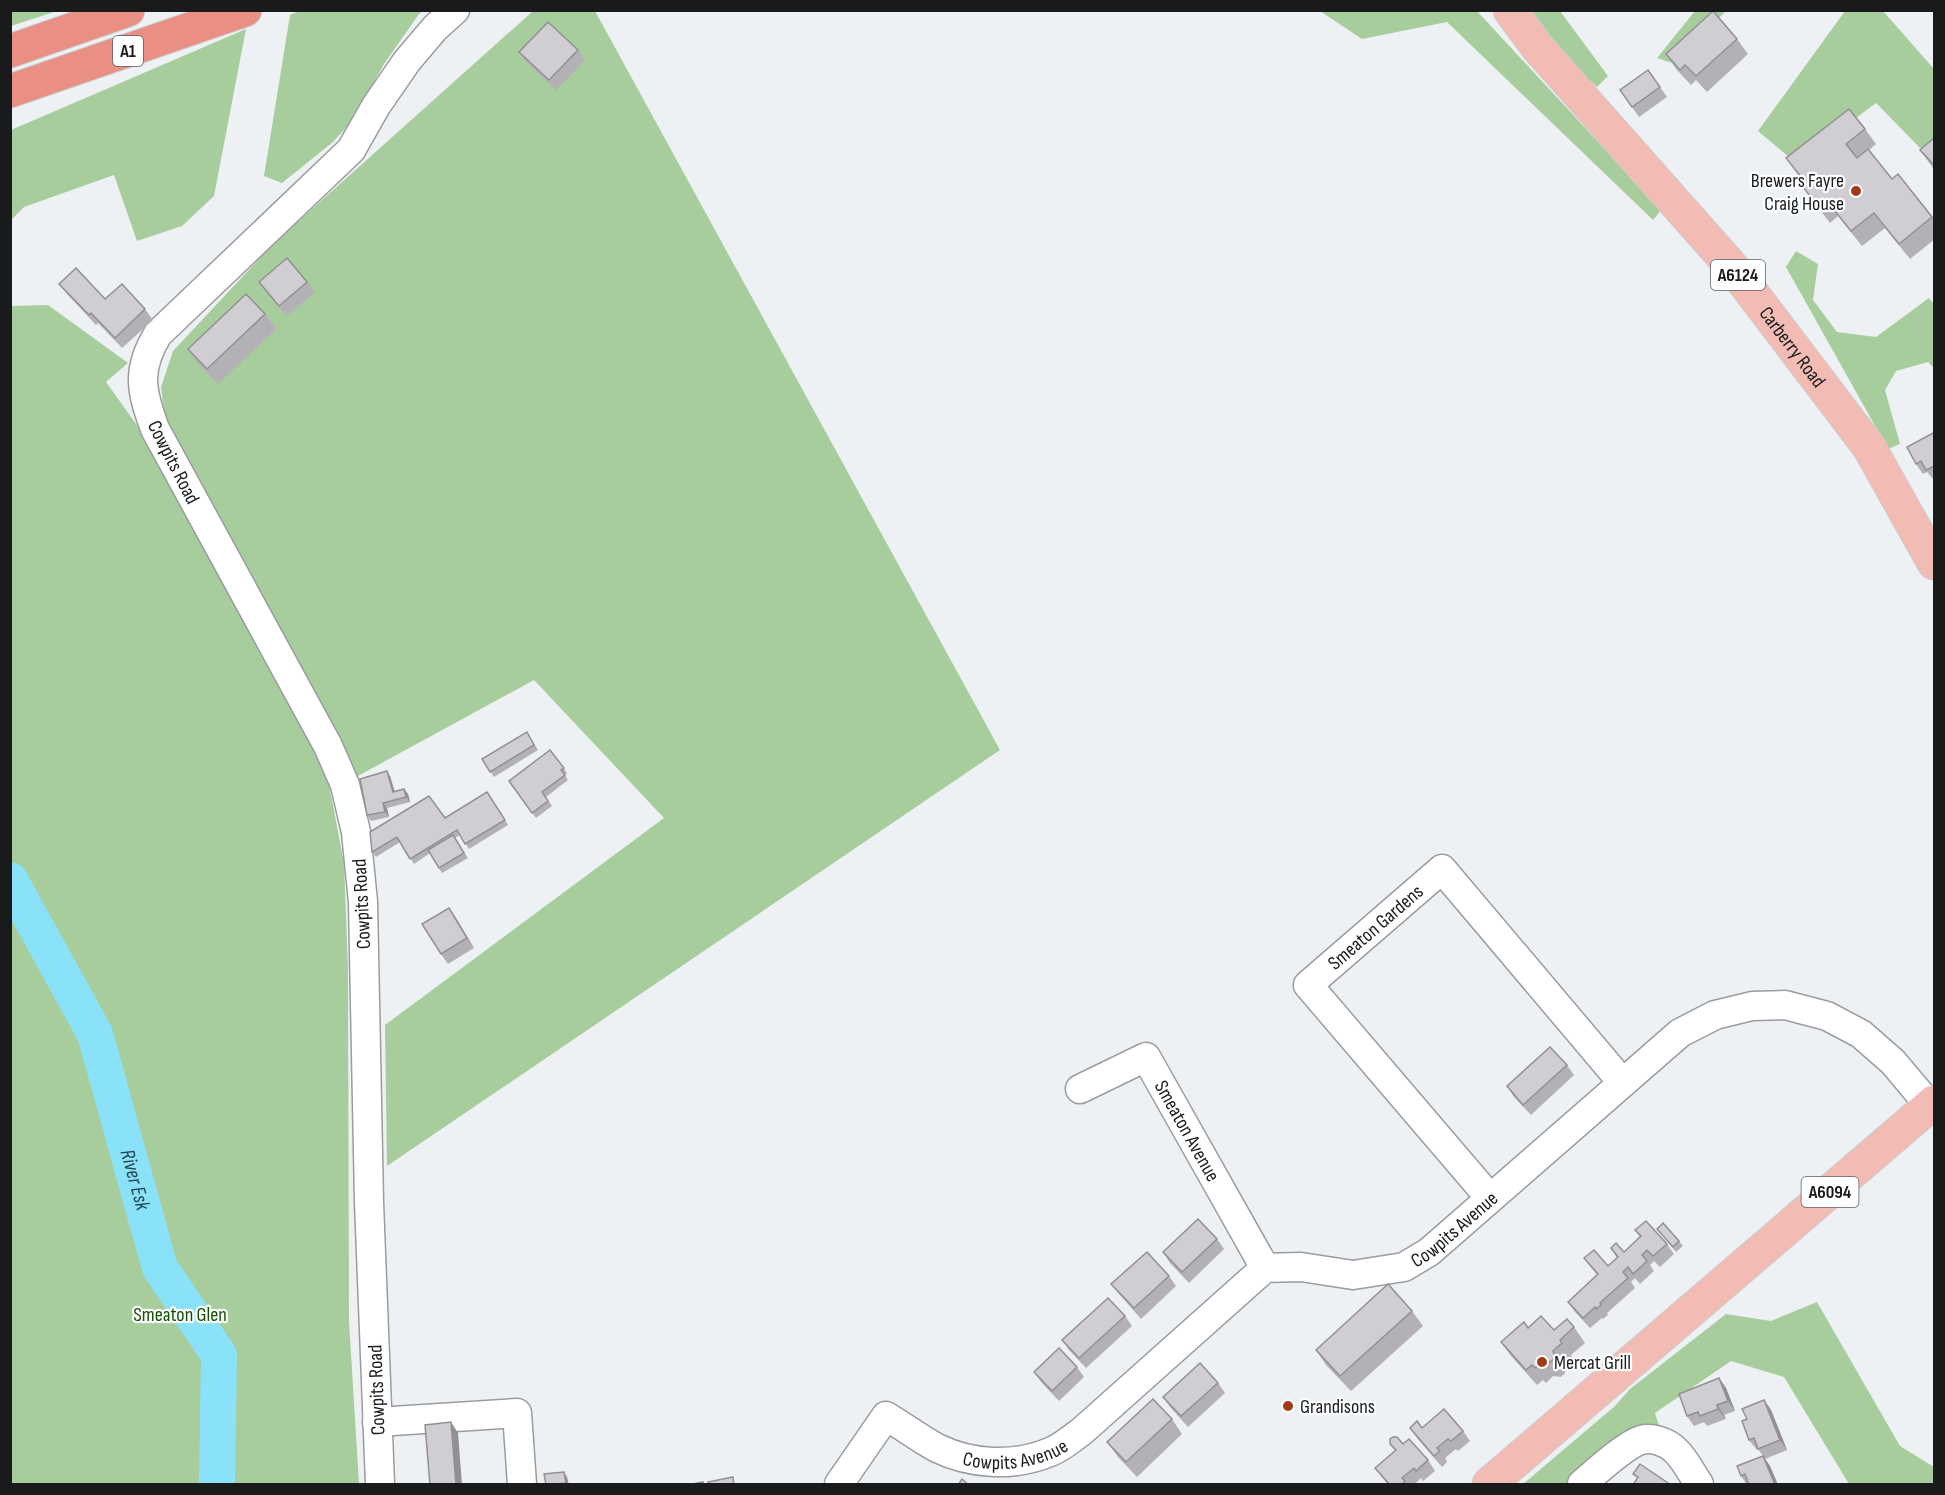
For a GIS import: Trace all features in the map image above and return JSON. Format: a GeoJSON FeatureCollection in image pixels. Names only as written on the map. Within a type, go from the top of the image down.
{"type":"FeatureCollection","features":[{"type":"Feature","properties":{"kind":"highway","name":"A1"},"geometry":{"type":"LineString","coordinates":[[10,51],[128,10]]}},
{"type":"Feature","properties":{"kind":"highway","name":"A1"},"geometry":{"type":"LineString","coordinates":[[10,91],[245,10]]}},
{"type":"Feature","properties":{"kind":"main road","name":"Carberry Road"},"geometry":{"type":"LineString","coordinates":[[1510,10],[1546,57],[1733,268],[1869,447],[1935,563]]}},
{"type":"Feature","properties":{"kind":"main road","name":"A6094"},"geometry":{"type":"LineString","coordinates":[[1490,1485],[1932,1104]]}},
{"type":"Feature","properties":{"kind":"street","name":"Cowpits Road"},"geometry":{"type":"LineString","coordinates":[[380,1485],[370,1214],[363,903],[356,832],[345,785],[328,746],[155,429],[145,402],[143,374],[147,353],[158,334],[351,150],[376,106],[407,61],[435,28],[455,10]]}},
{"type":"Feature","properties":{"kind":"street","name":"Smeaton Gardens"},"geometry":{"type":"LineString","coordinates":[[1490,1198],[1308,985],[1442,869],[1622,1082]]}},
{"type":"Feature","properties":{"kind":"street","name":"Cowpits Avenue"},"geometry":{"type":"LineString","coordinates":[[839,1485],[886,1416],[938,1448],[965,1458],[993,1463],[1023,1460],[1051,1452],[1081,1432],[1265,1268],[1301,1267],[1353,1275],[1404,1267],[1429,1252],[1680,1033],[1715,1016],[1752,1006],[1785,1005],[1827,1016],[1861,1034],[1893,1062],[1932,1104]]}},
{"type":"Feature","properties":{"kind":"street","name":"Smeaton Avenue"},"geometry":{"type":"LineString","coordinates":[[1080,1089],[1146,1058],[1265,1268]]}},
{"type":"Feature","properties":{"kind":"street"},"geometry":{"type":"LineString","coordinates":[[377,1422],[517,1413],[522,1485]]}},
{"type":"Feature","properties":{"kind":"street"},"geometry":{"type":"LineString","coordinates":[[1582,1485],[1631,1445],[1641,1440],[1655,1440],[1676,1450],[1699,1485]]}},
{"type":"Feature","properties":{"kind":"green space"},"geometry":{"type":"Polygon","coordinates":[[[11,10],[57,10],[57,11],[11,26],[11,10]]]}},
{"type":"Feature","properties":{"kind":"green space"},"geometry":{"type":"Polygon","coordinates":[[[301,10],[423,11],[384,64],[353,120],[333,142],[282,183],[264,176],[290,15],[301,10]]]}},
{"type":"Feature","properties":{"kind":"green space"},"geometry":{"type":"Polygon","coordinates":[[[533,11],[595,11],[1000,750],[387,1166],[385,1025],[664,818],[534,680],[356,777],[166,428],[161,387],[173,351],[274,243],[533,11]]]}},
{"type":"Feature","properties":{"kind":"green space"},"geometry":{"type":"Polygon","coordinates":[[[1320,11],[1477,11],[1661,210],[1653,220],[1447,22],[1362,39],[1320,11]]]}},
{"type":"Feature","properties":{"kind":"green space"},"geometry":{"type":"Polygon","coordinates":[[[1530,11],[1560,11],[1608,76],[1597,87],[1560,54],[1530,11]]]}},
{"type":"Feature","properties":{"kind":"green space"},"geometry":{"type":"Polygon","coordinates":[[[1695,11],[1726,11],[1672,63],[1657,58],[1695,11]]]}},
{"type":"Feature","properties":{"kind":"green space"},"geometry":{"type":"Polygon","coordinates":[[[1845,11],[1883,11],[1934,69],[1934,153],[1926,154],[1876,103],[1796,163],[1758,131],[1845,11]]]}},
{"type":"Feature","properties":{"kind":"green space"},"geometry":{"type":"Polygon","coordinates":[[[246,29],[214,196],[182,226],[137,241],[114,175],[24,207],[11,220],[11,130],[246,29]]]}},
{"type":"Feature","properties":{"kind":"green space"},"geometry":{"type":"Polygon","coordinates":[[[1796,251],[1818,264],[1813,300],[1837,332],[1876,337],[1929,298],[1934,304],[1934,368],[1928,362],[1896,371],[1885,390],[1900,444],[1888,449],[1786,267],[1796,251]]]}},
{"type":"Feature","properties":{"kind":"green space","name":"Smeaton Glen"},"geometry":{"type":"Polygon","coordinates":[[[48,305],[128,363],[106,382],[149,442],[327,774],[344,863],[348,969],[349,1321],[359,1484],[11,1484],[10,306],[48,305]]]}},
{"type":"Feature","properties":{"kind":"green space"},"geometry":{"type":"Polygon","coordinates":[[[1817,1302],[1900,1446],[1934,1467],[1934,1484],[1849,1484],[1784,1377],[1731,1361],[1655,1413],[1660,1429],[1569,1484],[1523,1484],[1615,1406],[1630,1389],[1726,1314],[1771,1321],[1817,1302]]]}},
{"type":"Feature","properties":{"kind":"building"},"geometry":{"type":"Polygon","coordinates":[[[1713,11],[1737,39],[1696,76],[1685,65],[1680,70],[1666,54],[1713,11]]]}},
{"type":"Feature","properties":{"kind":"building"},"geometry":{"type":"Polygon","coordinates":[[[548,22],[578,50],[549,80],[519,52],[548,22]]]}},
{"type":"Feature","properties":{"kind":"building"},"geometry":{"type":"Polygon","coordinates":[[[1648,70],[1660,87],[1632,107],[1620,90],[1648,70]]]}},
{"type":"Feature","properties":{"kind":"building","name":"Brewers Fayre Craig House"},"geometry":{"type":"Polygon","coordinates":[[[1849,109],[1865,129],[1846,144],[1857,158],[1868,149],[1892,179],[1898,174],[1932,217],[1899,244],[1874,213],[1851,231],[1827,201],[1819,207],[1798,181],[1802,178],[1786,158],[1849,109]]]}},
{"type":"Feature","properties":{"kind":"building"},"geometry":{"type":"Polygon","coordinates":[[[1935,137],[1935,166],[1920,150],[1935,137]]]}},
{"type":"Feature","properties":{"kind":"building"},"geometry":{"type":"Polygon","coordinates":[[[287,258],[307,282],[279,306],[259,282],[287,258]]]}},
{"type":"Feature","properties":{"kind":"building"},"geometry":{"type":"Polygon","coordinates":[[[76,268],[105,299],[122,284],[145,309],[115,338],[59,284],[76,268]]]}},
{"type":"Feature","properties":{"kind":"building"},"geometry":{"type":"Polygon","coordinates":[[[246,294],[265,314],[207,369],[188,349],[246,294]]]}},
{"type":"Feature","properties":{"kind":"building"},"geometry":{"type":"Polygon","coordinates":[[[1935,432],[1935,466],[1926,470],[1921,461],[1916,464],[1907,447],[1935,432]]]}},
{"type":"Feature","properties":{"kind":"building"},"geometry":{"type":"Polygon","coordinates":[[[527,732],[534,745],[490,772],[482,759],[527,732]]]}},
{"type":"Feature","properties":{"kind":"building"},"geometry":{"type":"Polygon","coordinates":[[[550,750],[564,768],[561,770],[565,775],[542,792],[548,801],[532,813],[509,781],[550,750]]]}},
{"type":"Feature","properties":{"kind":"building"},"geometry":{"type":"Polygon","coordinates":[[[387,771],[393,792],[404,789],[406,797],[383,803],[385,812],[367,815],[360,779],[387,771]]]}},
{"type":"Feature","properties":{"kind":"building"},"geometry":{"type":"Polygon","coordinates":[[[487,792],[505,820],[465,844],[457,830],[410,859],[397,837],[372,852],[370,832],[429,796],[445,818],[487,792]]]}},
{"type":"Feature","properties":{"kind":"building"},"geometry":{"type":"Polygon","coordinates":[[[453,835],[464,853],[439,868],[428,850],[453,835]]]}},
{"type":"Feature","properties":{"kind":"building"},"geometry":{"type":"Polygon","coordinates":[[[449,908],[467,938],[441,954],[422,924],[449,908]]]}},
{"type":"Feature","properties":{"kind":"building"},"geometry":{"type":"Polygon","coordinates":[[[1550,1047],[1567,1065],[1523,1105],[1507,1086],[1550,1047]]]}},
{"type":"Feature","properties":{"kind":"building"},"geometry":{"type":"Polygon","coordinates":[[[1198,1219],[1217,1239],[1182,1272],[1163,1252],[1198,1219]]]}},
{"type":"Feature","properties":{"kind":"building"},"geometry":{"type":"Polygon","coordinates":[[[1646,1221],[1667,1244],[1653,1256],[1647,1250],[1642,1255],[1647,1261],[1633,1274],[1628,1267],[1623,1272],[1628,1278],[1600,1303],[1601,1305],[1596,1309],[1595,1307],[1583,1318],[1568,1302],[1598,1274],[1584,1258],[1594,1250],[1608,1266],[1618,1257],[1611,1248],[1616,1243],[1624,1252],[1641,1236],[1635,1230],[1646,1221]]]}},
{"type":"Feature","properties":{"kind":"building"},"geometry":{"type":"Polygon","coordinates":[[[1663,1223],[1679,1241],[1673,1247],[1657,1229],[1663,1223]]]}},
{"type":"Feature","properties":{"kind":"building"},"geometry":{"type":"Polygon","coordinates":[[[1147,1252],[1169,1276],[1134,1308],[1111,1284],[1147,1252]]]}},
{"type":"Feature","properties":{"kind":"building"},"geometry":{"type":"Polygon","coordinates":[[[1388,1284],[1412,1311],[1340,1376],[1316,1350],[1388,1284]]]}},
{"type":"Feature","properties":{"kind":"building"},"geometry":{"type":"Polygon","coordinates":[[[1108,1298],[1125,1316],[1079,1358],[1062,1340],[1108,1298]]]}},
{"type":"Feature","properties":{"kind":"building"},"geometry":{"type":"Polygon","coordinates":[[[1541,1316],[1554,1330],[1567,1319],[1574,1327],[1560,1340],[1562,1343],[1553,1351],[1555,1358],[1550,1362],[1543,1361],[1535,1368],[1532,1365],[1526,1370],[1501,1342],[1524,1322],[1528,1328],[1541,1316]]]}},
{"type":"Feature","properties":{"kind":"building"},"geometry":{"type":"Polygon","coordinates":[[[1059,1348],[1077,1367],[1052,1391],[1034,1372],[1059,1348]]]}},
{"type":"Feature","properties":{"kind":"building"},"geometry":{"type":"Polygon","coordinates":[[[1200,1363],[1218,1383],[1181,1416],[1163,1397],[1200,1363]]]}},
{"type":"Feature","properties":{"kind":"building"},"geometry":{"type":"Polygon","coordinates":[[[1719,1378],[1728,1401],[1717,1405],[1718,1409],[1700,1416],[1698,1412],[1687,1416],[1679,1394],[1719,1378]]]}},
{"type":"Feature","properties":{"kind":"building"},"geometry":{"type":"Polygon","coordinates":[[[1153,1399],[1172,1419],[1126,1462],[1107,1442],[1153,1399]]]}},
{"type":"Feature","properties":{"kind":"building"},"geometry":{"type":"Polygon","coordinates":[[[1764,1400],[1780,1440],[1758,1449],[1754,1438],[1749,1440],[1742,1421],[1747,1419],[1742,1409],[1764,1400]]]}},
{"type":"Feature","properties":{"kind":"building"},"geometry":{"type":"Polygon","coordinates":[[[1444,1409],[1463,1431],[1451,1441],[1448,1439],[1437,1448],[1440,1451],[1434,1456],[1410,1428],[1417,1421],[1422,1428],[1444,1409]]]}},
{"type":"Feature","properties":{"kind":"building"},"geometry":{"type":"Polygon","coordinates":[[[451,1422],[456,1485],[430,1485],[425,1425],[451,1422]]]}},
{"type":"Feature","properties":{"kind":"building"},"geometry":{"type":"Polygon","coordinates":[[[1397,1437],[1403,1444],[1409,1439],[1428,1460],[1416,1471],[1414,1468],[1402,1478],[1405,1481],[1401,1485],[1390,1485],[1375,1468],[1396,1450],[1390,1444],[1390,1439],[1397,1437]]]}},
{"type":"Feature","properties":{"kind":"building"},"geometry":{"type":"Polygon","coordinates":[[[1763,1456],[1775,1485],[1749,1485],[1745,1474],[1741,1476],[1737,1466],[1763,1456]]]}},
{"type":"Feature","properties":{"kind":"building"},"geometry":{"type":"Polygon","coordinates":[[[1640,1464],[1671,1485],[1633,1485],[1638,1477],[1633,1474],[1640,1464]]]}},
{"type":"Feature","properties":{"kind":"building"},"geometry":{"type":"Polygon","coordinates":[[[564,1472],[566,1483],[546,1485],[544,1474],[564,1472]]]}},
{"type":"Feature","properties":{"kind":"building"},"geometry":{"type":"Polygon","coordinates":[[[733,1477],[734,1485],[709,1485],[708,1482],[733,1477]]]}},
{"type":"Feature","properties":{"kind":"building"},"geometry":{"type":"Polygon","coordinates":[[[962,1479],[969,1485],[958,1485],[962,1479]]]}},
{"type":"Feature","properties":{"kind":"building"},"geometry":{"type":"Polygon","coordinates":[[[703,1482],[703,1485],[687,1485],[703,1482]]]}},
{"type":"Feature","properties":{"kind":"waterway","name":"River Esk"},"geometry":{"type":"LineString","coordinates":[[10,880],[95,1034],[160,1268],[219,1355],[217,1484]]}},
{"type":"Feature","properties":{"kind":"place","name":"Brewers Fayre Craig House"},"geometry":{"type":"Point","coordinates":[1856,191]}},
{"type":"Feature","properties":{"kind":"place","name":"Mercat Grill"},"geometry":{"type":"Point","coordinates":[1542,1362]}},
{"type":"Feature","properties":{"kind":"place","name":"Grandisons"},"geometry":{"type":"Point","coordinates":[1288,1406]}}]}
